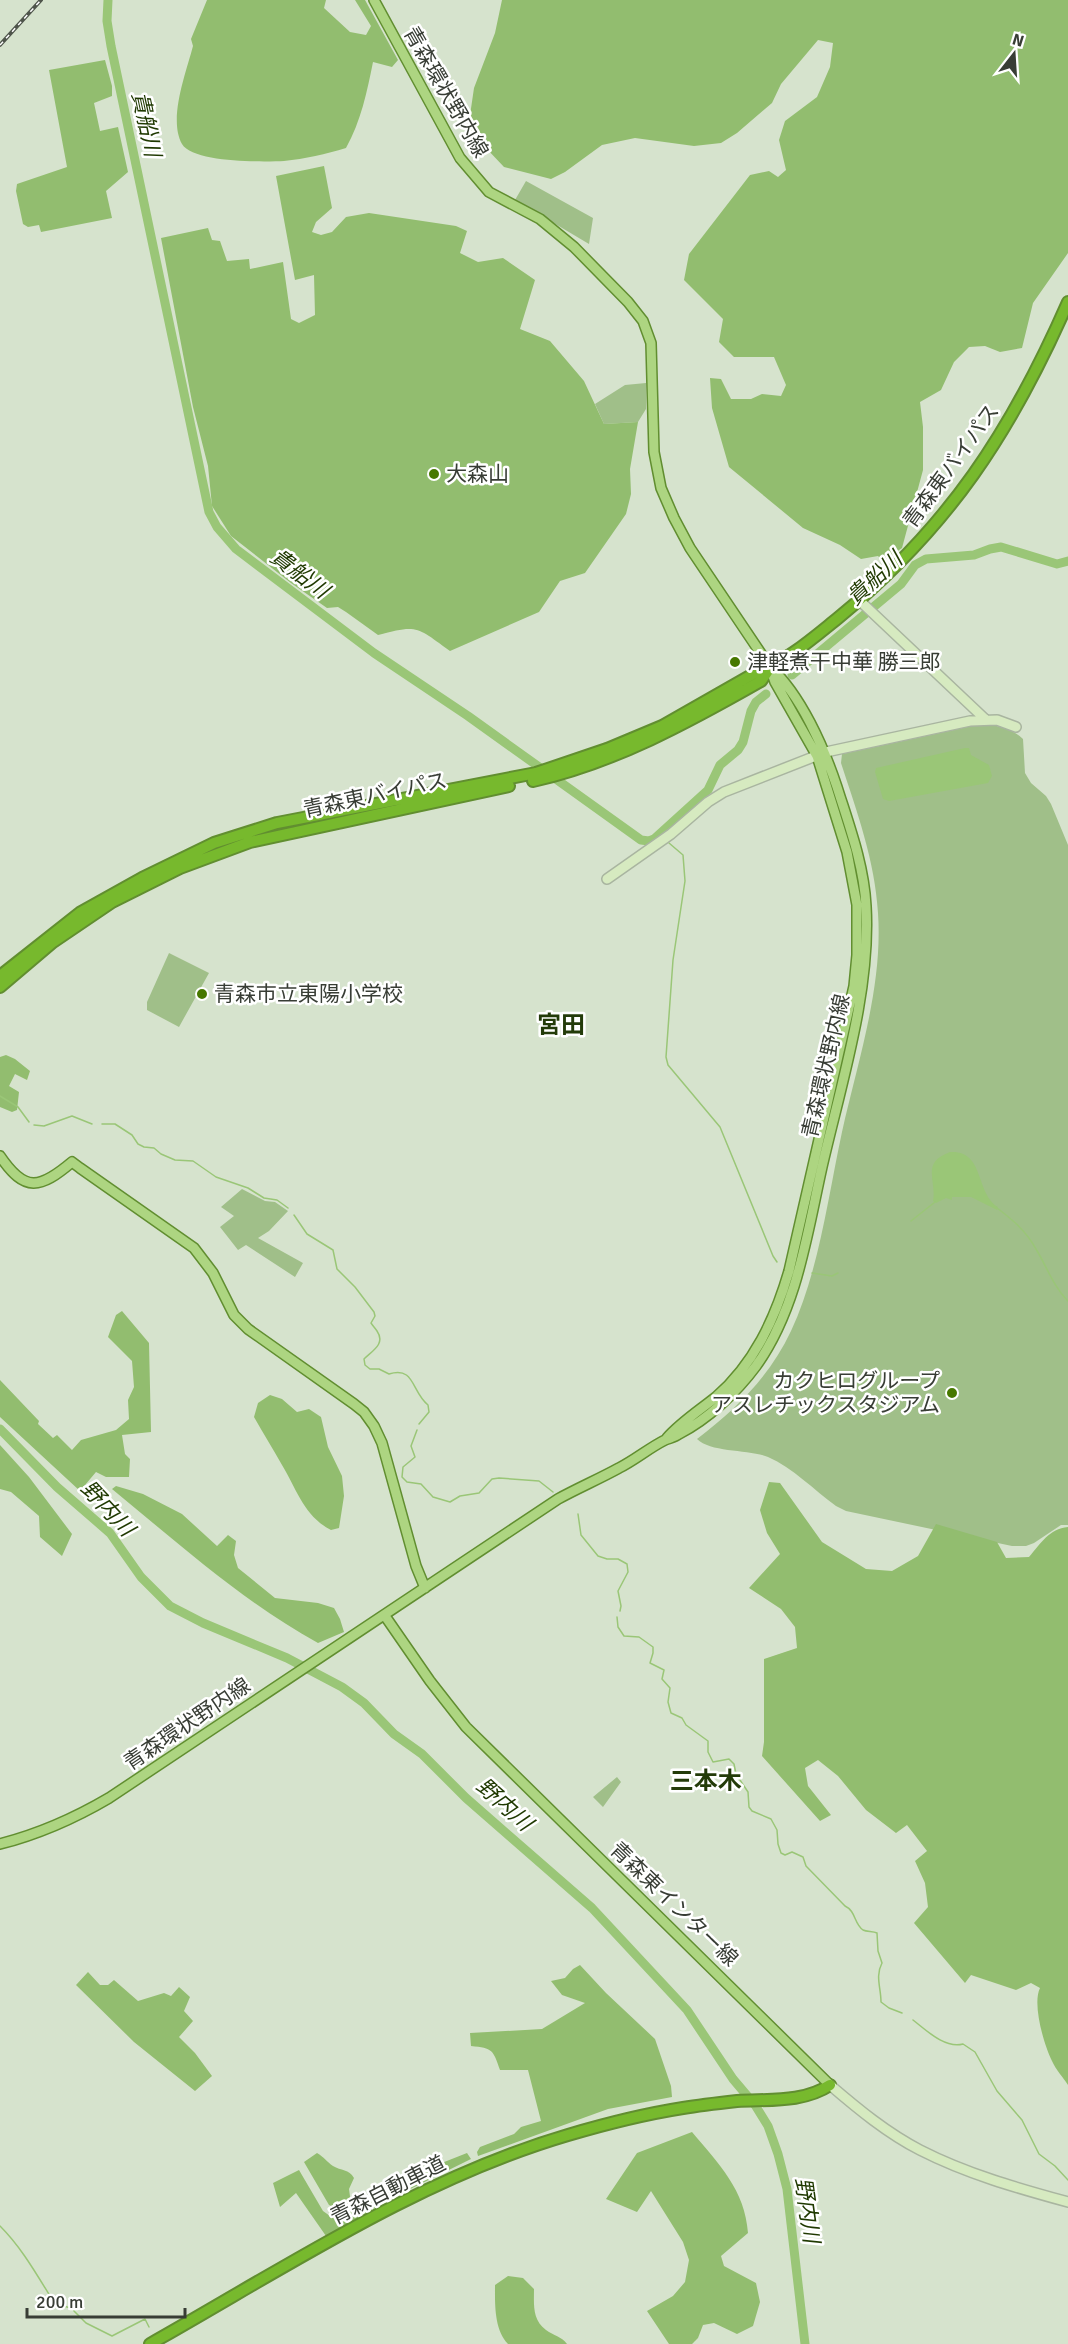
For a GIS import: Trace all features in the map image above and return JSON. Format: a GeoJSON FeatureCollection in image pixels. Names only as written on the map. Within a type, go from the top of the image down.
{"type":"FeatureCollection","features":[{"type":"Feature","properties":{"kind":"highway","name":"青森東バイパス"},"geometry":{"type":"LineString","coordinates":[[0,987],[53,942],[112,902],[180,868],[249,842],[540,776],[613,755],[666,733],[761,681],[770,668],[818,634],[866,607],[951,506],[984,460],[1018,405],[1043,358],[1068,302]]}},
{"type":"Feature","properties":{"kind":"highway","name":"青森東バイパス"},"geometry":{"type":"LineString","coordinates":[[0,976],[81,912],[142,878],[214,843],[277,824],[540,776]]}},
{"type":"Feature","properties":{"kind":"highway","name":"青森自動車道"},"geometry":{"type":"LineString","coordinates":[[150,2344],[358,2226],[466,2172],[568,2135],[661,2112],[807,2096],[830,2085]]}},
{"type":"Feature","properties":{"kind":"main road","name":"青森環状野内線"},"geometry":{"type":"LineString","coordinates":[[0,1844],[20,1839],[90,1809],[385,1616],[558,1499],[620,1468],[666,1439],[679,1435],[720,1405],[744,1382],[762,1357],[782,1322],[806,1238],[834,1092],[862,988],[866,953],[866,904],[856,852],[821,754],[782,678],[770,668],[690,548],[674,518],[662,488],[654,452],[651,343],[643,321],[628,302],[574,247],[540,219],[489,192],[472,173],[460,158],[374,0]]}},
{"type":"Feature","properties":{"kind":"main road"},"geometry":{"type":"LineString","coordinates":[[0,1156],[11,1171],[24,1182],[46,1182],[72,1162],[105,1185],[194,1248],[213,1273],[234,1315],[248,1329],[364,1412],[382,1443],[416,1566],[425,1588]]}},
{"type":"Feature","properties":{"kind":"main road","name":"青森東インター線"},"geometry":{"type":"LineString","coordinates":[[385,1616],[430,1681],[466,1727],[830,2085]]}},
{"type":"Feature","properties":{"kind":"street"},"geometry":{"type":"LineString","coordinates":[[866,607],[985,719]]}},
{"type":"Feature","properties":{"kind":"street"},"geometry":{"type":"LineString","coordinates":[[607,879],[671,834],[708,802],[724,792],[821,754],[860,743],[985,719],[997,720],[1016,727]]}},
{"type":"Feature","properties":{"kind":"street"},"geometry":{"type":"LineString","coordinates":[[830,2085],[863,2113],[918,2149],[978,2176],[1068,2202]]}},
{"type":"Feature","properties":{"kind":"shaded area"},"geometry":{"type":"Polygon","coordinates":[[[207,0],[326,0],[324,8],[350,32],[366,35],[371,26],[355,0],[365,0],[398,60],[392,67],[373,62],[360,117],[346,148],[292,160],[246,161],[200,155],[182,144],[178,134],[177,109],[193,46],[191,39],[207,0]]]}},
{"type":"Feature","properties":{"kind":"shaded area"},"geometry":{"type":"Polygon","coordinates":[[[502,0],[1068,0],[1068,253],[1033,303],[1022,348],[1000,352],[985,346],[969,347],[954,362],[941,390],[920,402],[923,427],[923,470],[902,548],[883,561],[878,556],[861,559],[840,545],[803,528],[729,467],[712,408],[710,378],[721,379],[731,399],[751,399],[762,394],[781,396],[786,385],[774,357],[734,357],[719,342],[723,319],[684,280],[689,254],[750,175],[769,171],[778,177],[786,170],[779,140],[785,121],[817,97],[830,67],[833,43],[818,40],[781,84],[772,103],[737,133],[721,143],[694,146],[635,138],[602,145],[565,172],[551,179],[504,167],[468,129],[474,88],[495,33],[502,0]]]}},
{"type":"Feature","properties":{"kind":"shaded area"},"geometry":{"type":"Polygon","coordinates":[[[105,60],[112,86],[112,96],[94,103],[100,131],[118,127],[128,172],[106,191],[112,218],[41,232],[39,225],[28,227],[23,224],[16,191],[17,184],[67,167],[49,70],[105,60]]]}},
{"type":"Feature","properties":{"kind":"shaded area"},"geometry":{"type":"Polygon","coordinates":[[[324,166],[332,208],[316,222],[312,232],[321,235],[332,232],[346,217],[369,213],[456,226],[467,231],[460,253],[478,262],[503,258],[535,280],[520,329],[550,341],[584,381],[604,424],[638,422],[630,469],[631,494],[626,514],[585,573],[560,581],[539,612],[450,651],[423,632],[401,629],[378,635],[338,607],[327,608],[231,536],[212,506],[208,466],[193,407],[161,238],[208,228],[212,240],[220,241],[227,261],[249,259],[250,269],[283,262],[291,319],[299,323],[315,315],[314,275],[295,280],[276,176],[324,166]]]}},
{"type":"Feature","properties":{"kind":"shaded area"},"geometry":{"type":"Polygon","coordinates":[[[526,181],[593,218],[589,244],[515,200],[526,181]]]}},
{"type":"Feature","properties":{"kind":"shaded area"},"geometry":{"type":"Polygon","coordinates":[[[646,383],[646,409],[638,422],[604,424],[595,404],[625,385],[646,383]]]}},
{"type":"Feature","properties":{"kind":"shaded area"},"geometry":{"type":"Polygon","coordinates":[[[981,724],[1004,728],[1023,739],[1025,773],[1031,783],[1046,796],[1051,804],[1068,845],[1068,1525],[1061,1525],[1026,1546],[1012,1546],[846,1511],[836,1506],[786,1467],[768,1457],[711,1447],[697,1439],[751,1391],[783,1347],[801,1308],[816,1259],[842,1132],[868,1023],[877,968],[878,913],[873,875],[841,763],[842,754],[981,724]]]}},
{"type":"Feature","properties":{"kind":"shaded area"},"geometry":{"type":"Polygon","coordinates":[[[969,748],[971,755],[989,765],[992,776],[988,783],[889,801],[883,799],[875,772],[876,768],[969,748]]]}},
{"type":"Feature","properties":{"kind":"shaded area"},"geometry":{"type":"Polygon","coordinates":[[[169,953],[209,973],[179,1027],[147,1010],[147,1002],[169,953]]]}},
{"type":"Feature","properties":{"kind":"shaded area"},"geometry":{"type":"Polygon","coordinates":[[[6,1055],[30,1071],[27,1080],[15,1074],[9,1086],[19,1092],[17,1110],[12,1112],[0,1107],[0,1057],[6,1055]]]}},
{"type":"Feature","properties":{"kind":"shaded area"},"geometry":{"type":"Polygon","coordinates":[[[950,1152],[961,1153],[975,1165],[986,1192],[998,1207],[997,1210],[971,1197],[952,1197],[952,1200],[946,1198],[936,1203],[933,1201],[932,1167],[941,1156],[950,1152]]]}},
{"type":"Feature","properties":{"kind":"shaded area"},"geometry":{"type":"Polygon","coordinates":[[[242,1189],[265,1201],[275,1202],[288,1211],[269,1231],[258,1238],[303,1263],[295,1277],[246,1245],[238,1250],[220,1227],[234,1216],[221,1207],[242,1189]]]}},
{"type":"Feature","properties":{"kind":"shaded area"},"geometry":{"type":"Polygon","coordinates":[[[122,1311],[149,1343],[151,1432],[122,1435],[125,1454],[130,1459],[129,1477],[106,1477],[96,1472],[80,1491],[0,1417],[0,1380],[39,1421],[38,1424],[53,1438],[57,1435],[72,1450],[81,1440],[116,1430],[129,1419],[128,1400],[134,1387],[132,1361],[108,1337],[116,1315],[122,1311]]]}},
{"type":"Feature","properties":{"kind":"shaded area"},"geometry":{"type":"Polygon","coordinates":[[[270,1395],[282,1399],[297,1412],[309,1409],[321,1417],[328,1447],[342,1476],[344,1496],[339,1528],[331,1530],[308,1510],[254,1417],[258,1403],[270,1395]]]}},
{"type":"Feature","properties":{"kind":"shaded area"},"geometry":{"type":"Polygon","coordinates":[[[0,1445],[29,1477],[72,1534],[62,1556],[40,1537],[39,1516],[11,1492],[0,1489],[0,1445]]]}},
{"type":"Feature","properties":{"kind":"shaded area"},"geometry":{"type":"Polygon","coordinates":[[[769,1482],[780,1483],[822,1542],[866,1569],[892,1571],[918,1556],[936,1524],[997,1542],[1006,1558],[1029,1557],[1050,1534],[1068,1527],[1068,2085],[1049,2054],[1043,2035],[1037,2004],[1040,1988],[1031,1983],[1016,1990],[971,1975],[965,1983],[914,1923],[928,1907],[925,1883],[915,1861],[927,1851],[907,1825],[896,1833],[866,1810],[838,1776],[818,1760],[805,1768],[808,1786],[831,1815],[820,1821],[762,1756],[764,1659],[797,1648],[795,1627],[781,1609],[749,1588],[780,1554],[767,1533],[760,1510],[769,1482]]]}},
{"type":"Feature","properties":{"kind":"shaded area"},"geometry":{"type":"Polygon","coordinates":[[[116,1486],[143,1494],[182,1514],[217,1546],[228,1535],[236,1541],[234,1555],[238,1568],[275,1598],[318,1603],[334,1608],[344,1632],[318,1643],[290,1627],[237,1590],[186,1550],[112,1489],[116,1486]]]}},
{"type":"Feature","properties":{"kind":"shaded area"},"geometry":{"type":"Polygon","coordinates":[[[617,1777],[621,1782],[603,1807],[593,1797],[617,1777]]]}},
{"type":"Feature","properties":{"kind":"shaded area"},"geometry":{"type":"Polygon","coordinates":[[[580,1965],[655,2039],[671,2086],[672,2097],[608,2109],[478,2156],[477,2152],[480,2147],[514,2134],[521,2127],[541,2121],[528,2070],[500,2070],[491,2051],[471,2046],[470,2033],[542,2029],[585,2003],[562,1995],[551,1981],[565,1978],[580,1965]]]}},
{"type":"Feature","properties":{"kind":"shaded area"},"geometry":{"type":"Polygon","coordinates":[[[88,1972],[100,1985],[108,1985],[114,1980],[138,2001],[164,1993],[171,1996],[179,1987],[190,1997],[184,2011],[193,2021],[179,2037],[195,2053],[212,2076],[195,2091],[134,2042],[76,1985],[88,1972]]]}},
{"type":"Feature","properties":{"kind":"shaded area"},"geometry":{"type":"Polygon","coordinates":[[[692,2132],[729,2178],[746,2218],[748,2233],[721,2256],[724,2266],[756,2283],[760,2302],[753,2326],[737,2334],[714,2323],[703,2325],[698,2338],[692,2344],[669,2344],[647,2311],[673,2296],[685,2282],[689,2260],[683,2242],[651,2191],[637,2212],[606,2199],[637,2153],[692,2132]]]}},
{"type":"Feature","properties":{"kind":"shaded area"},"geometry":{"type":"Polygon","coordinates":[[[317,2153],[333,2166],[354,2178],[349,2189],[351,2204],[338,2209],[329,2205],[304,2162],[317,2153]]]}},
{"type":"Feature","properties":{"kind":"shaded area"},"geometry":{"type":"Polygon","coordinates":[[[467,2153],[471,2159],[392,2198],[326,2236],[296,2193],[280,2207],[273,2183],[299,2170],[323,2211],[330,2216],[342,2216],[424,2170],[467,2153]]]}},
{"type":"Feature","properties":{"kind":"shaded area"},"geometry":{"type":"Polygon","coordinates":[[[508,2276],[523,2278],[534,2289],[536,2317],[541,2326],[567,2344],[508,2344],[498,2324],[495,2285],[508,2276]]]}},
{"type":"Feature","properties":{"kind":"waterway","name":"貴船川"},"geometry":{"type":"LineString","coordinates":[[108,0],[107,21],[111,46],[209,512],[217,527],[236,549],[374,653],[468,716],[641,840],[654,839],[708,790],[720,765],[738,750],[743,742],[751,711],[756,702],[766,694]]}},
{"type":"Feature","properties":{"kind":"waterway","name":"貴船川"},"geometry":{"type":"LineString","coordinates":[[792,675],[901,584],[915,565],[926,559],[974,555],[1001,547],[1057,564],[1068,561]]}},
{"type":"Feature","properties":{"kind":"waterway"},"geometry":{"type":"LineString","coordinates":[[669,843],[683,855],[685,881],[673,960],[666,1057],[668,1065],[720,1127],[777,1262]]}},
{"type":"Feature","properties":{"kind":"waterway"},"geometry":{"type":"LineString","coordinates":[[0,1096],[18,1107],[29,1122]]}},
{"type":"Feature","properties":{"kind":"waterway"},"geometry":{"type":"LineString","coordinates":[[34,1125],[44,1126],[72,1116],[92,1124]]}},
{"type":"Feature","properties":{"kind":"waterway"},"geometry":{"type":"LineString","coordinates":[[102,1124],[115,1124],[132,1135],[138,1144],[144,1147],[154,1148],[175,1160],[193,1161],[216,1177],[248,1188],[264,1198],[277,1200],[288,1208]]}},
{"type":"Feature","properties":{"kind":"waterway"},"geometry":{"type":"LineString","coordinates":[[911,1221],[935,1202]]}},
{"type":"Feature","properties":{"kind":"waterway"},"geometry":{"type":"LineString","coordinates":[[997,1208],[1028,1237],[1054,1283],[1068,1301]]}},
{"type":"Feature","properties":{"kind":"waterway"},"geometry":{"type":"LineString","coordinates":[[294,1215],[307,1234],[333,1250],[337,1269],[355,1287],[374,1312],[375,1316],[371,1323],[380,1340],[377,1347],[364,1359],[365,1365],[370,1369],[379,1369],[389,1374],[397,1372],[404,1374],[412,1381],[428,1405],[429,1412],[419,1424]]}},
{"type":"Feature","properties":{"kind":"waterway"},"geometry":{"type":"LineString","coordinates":[[812,1273],[832,1276],[838,1273]]}},
{"type":"Feature","properties":{"kind":"waterway","name":"野内川"},"geometry":{"type":"LineString","coordinates":[[0,1429],[57,1487],[110,1533],[141,1577],[170,1606],[203,1623],[287,1658],[342,1687],[364,1703],[394,1734],[422,1754],[466,1798],[592,1908],[687,2010],[733,2079],[755,2105],[768,2126],[778,2154],[787,2189],[805,2344]]}},
{"type":"Feature","properties":{"kind":"waterway"},"geometry":{"type":"LineString","coordinates":[[417,1430],[411,1446],[415,1457],[403,1467],[402,1477],[407,1482],[421,1484],[433,1497],[450,1502],[460,1496],[479,1493],[492,1479],[499,1478],[539,1481],[553,1492]]}},
{"type":"Feature","properties":{"kind":"waterway"},"geometry":{"type":"LineString","coordinates":[[578,1514],[581,1535],[598,1556],[618,1559],[627,1564],[628,1572],[618,1591],[620,1611]]}},
{"type":"Feature","properties":{"kind":"waterway"},"geometry":{"type":"LineString","coordinates":[[617,1617],[618,1627],[624,1636],[639,1637],[653,1647],[650,1663],[664,1670],[662,1679],[670,1688],[668,1702],[671,1713],[682,1718],[686,1725],[708,1741],[708,1752],[713,1762],[729,1759],[734,1764],[736,1774],[748,1792],[749,1807],[752,1811],[771,1819],[777,1830],[781,1853],[785,1855],[792,1852],[803,1857],[806,1866],[849,1908],[860,1927],[865,1931],[877,1933],[878,1951],[882,1963],[879,1977],[881,2002],[902,2013]]}},
{"type":"Feature","properties":{"kind":"waterway"},"geometry":{"type":"LineString","coordinates":[[913,2020],[943,2041],[949,2044],[963,2044],[975,2052],[997,2091],[1022,2120],[1039,2154],[1068,2180]]}},
{"type":"Feature","properties":{"kind":"waterway"},"geometry":{"type":"LineString","coordinates":[[0,2226],[23,2254],[55,2304],[71,2308]]}},
{"type":"Feature","properties":{"kind":"waterway"},"geometry":{"type":"LineString","coordinates":[[74,2311],[86,2323],[112,2336],[145,2319],[149,2327]]}},
{"type":"Feature","properties":{"kind":"railway"},"geometry":{"type":"LineString","coordinates":[[0,45],[41,0]]}},
{"type":"Feature","properties":{"kind":"place","name":"大森山"},"geometry":{"type":"Point","coordinates":[434,474]}},
{"type":"Feature","properties":{"kind":"place","name":"津軽煮干中華 勝三郎"},"geometry":{"type":"Point","coordinates":[735,662]}},
{"type":"Feature","properties":{"kind":"place","name":"青森市立東陽小学校"},"geometry":{"type":"Point","coordinates":[202,994]}},
{"type":"Feature","properties":{"kind":"place","name":"カクヒログループ アスレチックスタジアム"},"geometry":{"type":"Point","coordinates":[952,1393]}},
{"type":"Feature","properties":{"kind":"district","name":"宮田"},"geometry":{"type":"Point","coordinates":[561,1025]}},
{"type":"Feature","properties":{"kind":"district","name":"三本木"},"geometry":{"type":"Point","coordinates":[706,1781]}}]}
